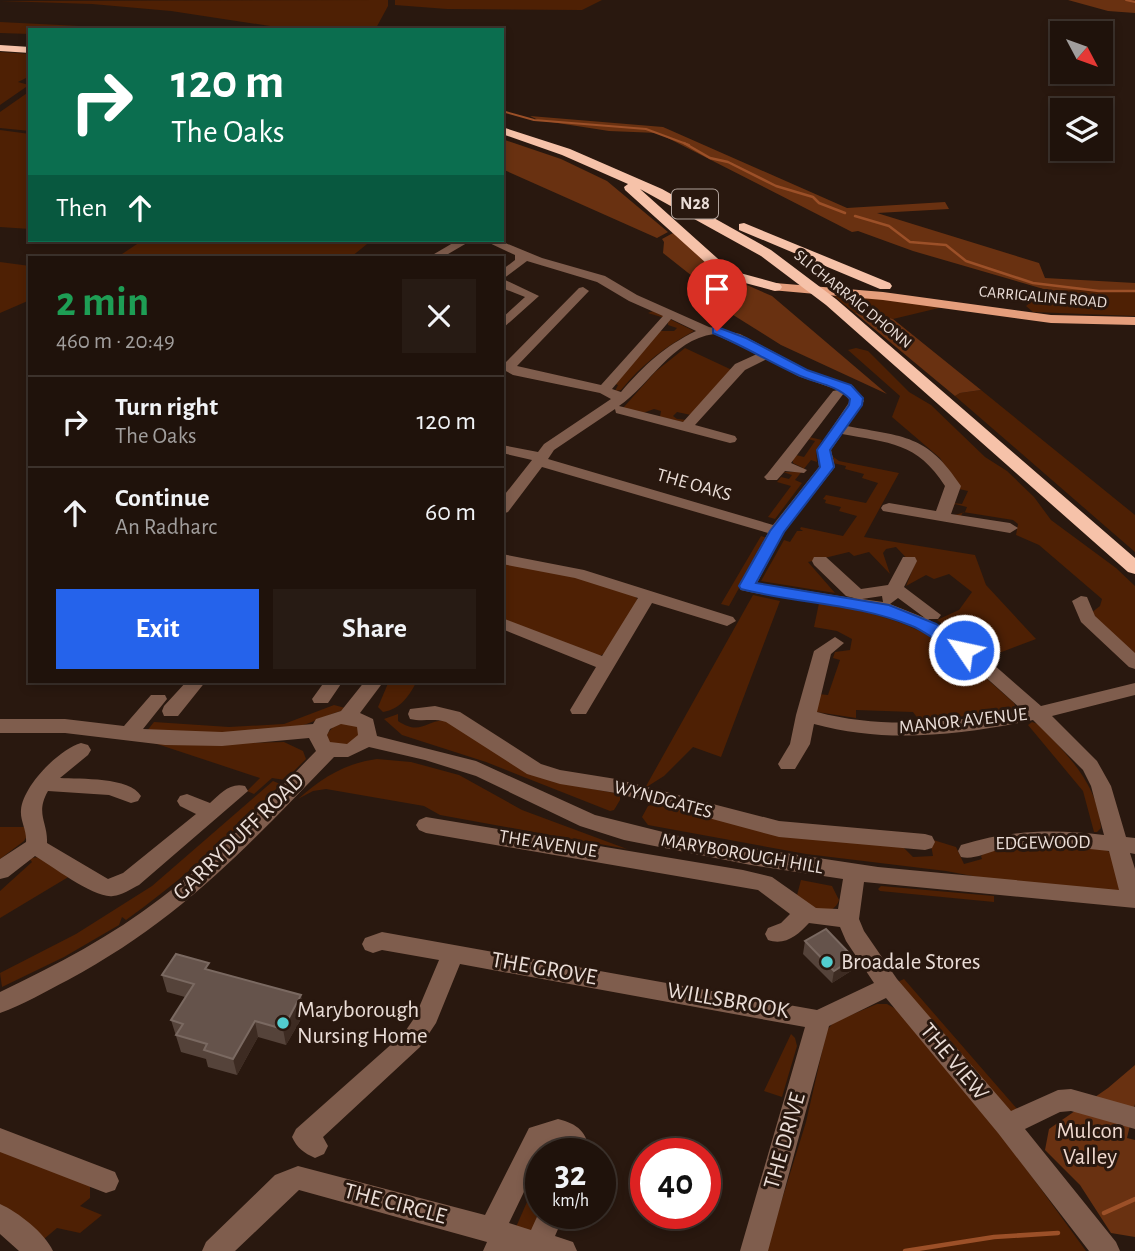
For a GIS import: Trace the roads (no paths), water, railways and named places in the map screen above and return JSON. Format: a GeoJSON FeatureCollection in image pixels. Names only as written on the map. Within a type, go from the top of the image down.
{"type":"FeatureCollection","features":[{"type":"Feature","properties":{"kind":"highway"},"geometry":{"type":"LineString","coordinates":[[0,48],[28,50]]}},
{"type":"Feature","properties":{"kind":"highway","name":"SLI CHARRAIG DHONN"},"geometry":{"type":"LineString","coordinates":[[504,131],[566,152],[657,192],[748,242],[831,302],[1135,568]]}},
{"type":"Feature","properties":{"kind":"highway","name":"N28"},"geometry":{"type":"LineString","coordinates":[[504,131],[615,177],[721,269],[775,287]]}},
{"type":"Feature","properties":{"kind":"highway","name":"N28"},"geometry":{"type":"LineString","coordinates":[[504,131],[596,159],[884,291]]}},
{"type":"Feature","properties":{"kind":"main road","name":"CARRIGALINE ROAD"},"geometry":{"type":"LineString","coordinates":[[775,287],[884,291],[996,313],[1051,319],[1135,321]]}},
{"type":"Feature","properties":{"kind":"street"},"geometry":{"type":"LineString","coordinates":[[439,256],[463,242]]}},
{"type":"Feature","properties":{"kind":"street"},"geometry":{"type":"LineString","coordinates":[[493,242],[521,255],[601,279],[633,298],[708,331],[736,337],[803,373],[850,391],[856,401],[824,450],[827,467],[777,531]]}},
{"type":"Feature","properties":{"kind":"street"},"geometry":{"type":"LineString","coordinates":[[504,274],[522,261],[521,255]]}},
{"type":"Feature","properties":{"kind":"street"},"geometry":{"type":"LineString","coordinates":[[504,284],[533,296],[504,324]]}},
{"type":"Feature","properties":{"kind":"street"},"geometry":{"type":"LineString","coordinates":[[576,293],[509,368],[604,390],[617,405],[730,439]]}},
{"type":"Feature","properties":{"kind":"street"},"geometry":{"type":"LineString","coordinates":[[604,390],[662,322],[676,329]]}},
{"type":"Feature","properties":{"kind":"street"},"geometry":{"type":"LineString","coordinates":[[504,506],[540,459],[561,438],[617,405],[649,367],[676,346],[708,331]]}},
{"type":"Feature","properties":{"kind":"street"},"geometry":{"type":"LineString","coordinates":[[686,427],[740,367],[768,354]]}},
{"type":"Feature","properties":{"kind":"street"},"geometry":{"type":"LineString","coordinates":[[799,470],[777,471],[838,394]]}},
{"type":"Feature","properties":{"kind":"street"},"geometry":{"type":"LineString","coordinates":[[825,410],[849,415]]}},
{"type":"Feature","properties":{"kind":"street"},"geometry":{"type":"LineString","coordinates":[[836,429],[901,439],[934,458],[953,486],[942,517]]}},
{"type":"Feature","properties":{"kind":"street","name":"THE OAKS"},"geometry":{"type":"LineString","coordinates":[[504,450],[777,531]]}},
{"type":"Feature","properties":{"kind":"street"},"geometry":{"type":"LineString","coordinates":[[889,508],[1010,528]]}},
{"type":"Feature","properties":{"kind":"street","name":"EDGEWOOD"},"geometry":{"type":"LineString","coordinates":[[777,531],[747,586],[884,608],[931,627],[948,638],[979,661],[1038,713],[1090,766],[1127,845],[1045,838],[989,842],[968,851]]}},
{"type":"Feature","properties":{"kind":"street"},"geometry":{"type":"LineString","coordinates":[[504,559],[578,574],[727,621]]}},
{"type":"Feature","properties":{"kind":"street"},"geometry":{"type":"LineString","coordinates":[[884,608],[909,561]]}},
{"type":"Feature","properties":{"kind":"street"},"geometry":{"type":"LineString","coordinates":[[820,562],[852,592],[861,594],[896,589],[932,615]]}},
{"type":"Feature","properties":{"kind":"street"},"geometry":{"type":"LineString","coordinates":[[579,710],[647,597]]}},
{"type":"Feature","properties":{"kind":"street"},"geometry":{"type":"LineString","coordinates":[[1080,601],[1087,618],[1135,663]]}},
{"type":"Feature","properties":{"kind":"street"},"geometry":{"type":"LineString","coordinates":[[504,624],[605,664]]}},
{"type":"Feature","properties":{"kind":"street"},"geometry":{"type":"LineString","coordinates":[[788,764],[800,744],[805,715],[823,651],[835,643]]}},
{"type":"Feature","properties":{"kind":"street"},"geometry":{"type":"LineString","coordinates":[[129,733],[194,683]]}},
{"type":"Feature","properties":{"kind":"street"},"geometry":{"type":"LineString","coordinates":[[321,699],[333,683]]}},
{"type":"Feature","properties":{"kind":"street"},"geometry":{"type":"LineString","coordinates":[[347,716],[373,683]]}},
{"type":"Feature","properties":{"kind":"street","name":"MANOR AVENUE"},"geometry":{"type":"LineString","coordinates":[[805,715],[852,726],[892,729],[934,727],[1038,713],[1135,689]]}},
{"type":"Feature","properties":{"kind":"street","name":"WYNDGATES"},"geometry":{"type":"LineString","coordinates":[[417,714],[435,712],[453,717],[534,769],[560,777],[616,786],[779,829],[925,842]]}},
{"type":"Feature","properties":{"kind":"street"},"geometry":{"type":"LineString","coordinates":[[0,726],[65,726],[165,738],[222,739],[294,734],[324,740],[345,751],[365,740],[368,735],[366,724],[347,716],[330,720],[324,740]]}},
{"type":"Feature","properties":{"kind":"street","name":"GARRYDUFF ROAD"},"geometry":{"type":"LineString","coordinates":[[0,1003],[109,946],[171,903],[217,864],[324,740]]}},
{"type":"Feature","properties":{"kind":"street","name":"MARYBOROUGH HILL"},"geometry":{"type":"LineString","coordinates":[[365,740],[464,763],[580,817],[624,832],[765,860],[853,873],[1134,900]]}},
{"type":"Feature","properties":{"kind":"street"},"geometry":{"type":"LineString","coordinates":[[0,871],[17,856],[36,846],[39,833],[31,817],[32,800],[42,783],[81,750]]}},
{"type":"Feature","properties":{"kind":"street"},"geometry":{"type":"LineString","coordinates":[[42,783],[111,789],[131,796]]}},
{"type":"Feature","properties":{"kind":"street"},"geometry":{"type":"LineString","coordinates":[[36,846],[104,887],[112,888],[131,879],[239,791]]}},
{"type":"Feature","properties":{"kind":"street"},"geometry":{"type":"LineString","coordinates":[[187,801],[212,813]]}},
{"type":"Feature","properties":{"kind":"street","name":"THE AVENUE"},"geometry":{"type":"LineString","coordinates":[[426,825],[669,864],[764,883],[806,912]]}},
{"type":"Feature","properties":{"kind":"street"},"geometry":{"type":"LineString","coordinates":[[1127,845],[1134,900]]}},
{"type":"Feature","properties":{"kind":"street"},"geometry":{"type":"LineString","coordinates":[[776,934],[789,930],[806,912],[848,919],[853,873]]}},
{"type":"Feature","properties":{"kind":"street","name":"THE VIEW"},"geometry":{"type":"LineString","coordinates":[[848,919],[854,935],[895,992],[1007,1125],[1106,1251]]}},
{"type":"Feature","properties":{"kind":"street","name":"THE GROVE"},"geometry":{"type":"LineString","coordinates":[[373,944],[382,941],[636,985]]}},
{"type":"Feature","properties":{"kind":"street"},"geometry":{"type":"LineString","coordinates":[[315,1146],[305,1137],[418,1032],[453,953]]}},
{"type":"Feature","properties":{"kind":"street","name":"WILLSBROOK"},"geometry":{"type":"LineString","coordinates":[[636,985],[818,1026]]}},
{"type":"Feature","properties":{"kind":"street"},"geometry":{"type":"LineString","coordinates":[[818,1026],[895,992]]}},
{"type":"Feature","properties":{"kind":"street","name":"THE DRIVE"},"geometry":{"type":"LineString","coordinates":[[754,1251],[818,1026]]}},
{"type":"Feature","properties":{"kind":"street"},"geometry":{"type":"LineString","coordinates":[[1007,1125],[1058,1101],[1072,1100],[1135,1118]]}},
{"type":"Feature","properties":{"kind":"street"},"geometry":{"type":"LineString","coordinates":[[537,1138],[550,1129],[564,1130],[573,1138]]}},
{"type":"Feature","properties":{"kind":"street"},"geometry":{"type":"LineString","coordinates":[[0,1140],[106,1181]]}},
{"type":"Feature","properties":{"kind":"street"},"geometry":{"type":"LineString","coordinates":[[498,1238],[525,1169]]}},
{"type":"Feature","properties":{"kind":"street","name":"THE CIRCLE"},"geometry":{"type":"LineString","coordinates":[[216,1251],[284,1184],[298,1178],[498,1238],[551,1248],[552,1229]]}},
{"type":"Feature","properties":{"kind":"street"},"geometry":{"type":"LineString","coordinates":[[0,1217],[39,1251]]}},
{"type":"Feature","properties":{"kind":"waterway"},"geometry":{"type":"LineString","coordinates":[[1126,0],[1135,2]]}},
{"type":"Feature","properties":{"kind":"waterway"},"geometry":{"type":"LineString","coordinates":[[504,112],[534,120],[646,129],[685,143]]}},
{"type":"Feature","properties":{"kind":"waterway"},"geometry":{"type":"LineString","coordinates":[[685,143],[689,145]]}},
{"type":"Feature","properties":{"kind":"waterway"},"geometry":{"type":"LineString","coordinates":[[685,143],[710,158],[728,162],[776,186],[813,197],[819,203],[845,213]]}},
{"type":"Feature","properties":{"kind":"waterway"},"geometry":{"type":"LineString","coordinates":[[855,216],[889,226],[910,242],[946,245],[966,261],[1033,283],[1099,291],[1135,291]]}},
{"type":"Feature","properties":{"kind":"waterway"},"geometry":{"type":"LineString","coordinates":[[1104,1213],[1135,1199]]}},
{"type":"Feature","properties":{"kind":"waterway"},"geometry":{"type":"LineString","coordinates":[[905,1251],[994,1237],[1058,1233]]}},
{"type":"Feature","properties":{"kind":"place","name":"Broadale Stores"},"geometry":{"type":"Point","coordinates":[827,962]}},
{"type":"Feature","properties":{"kind":"place","name":"Maryborough Nursing Home"},"geometry":{"type":"Point","coordinates":[283,1023]}},
{"type":"Feature","properties":{"kind":"park label","name":"Mulcon Valley"},"geometry":{"type":"Point","coordinates":[1090,1144]}}]}
